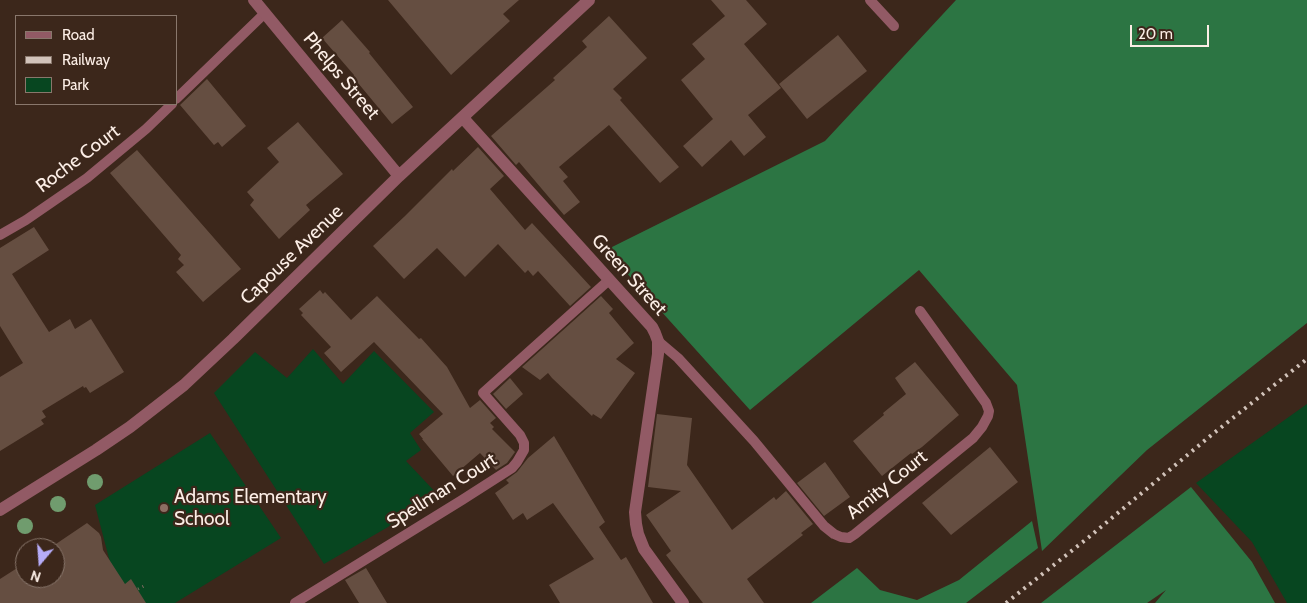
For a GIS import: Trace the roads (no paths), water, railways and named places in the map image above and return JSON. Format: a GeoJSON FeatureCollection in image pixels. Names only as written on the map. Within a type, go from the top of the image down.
{"type":"FeatureCollection","features":[{"type":"Feature","properties":{"kind":"street","name":"Phelps Street"},"geometry":{"type":"LineString","coordinates":[[254,0],[399,176]]}},
{"type":"Feature","properties":{"kind":"street","name":"Capouse Avenue"},"geometry":{"type":"LineString","coordinates":[[0,510],[130,427],[184,384],[247,326],[399,176],[589,0]]}},
{"type":"Feature","properties":{"kind":"street","name":"Green Street"},"geometry":{"type":"LineString","coordinates":[[463,118],[652,327],[658,341],[658,354],[635,512],[636,524],[644,549],[682,603]]}},
{"type":"Feature","properties":{"kind":"lane"},"geometry":{"type":"LineString","coordinates":[[870,0],[894,26]]}},
{"type":"Feature","properties":{"kind":"lane"},"geometry":{"type":"LineString","coordinates":[[178,97],[264,14]]}},
{"type":"Feature","properties":{"kind":"lane","name":"Roche Court"},"geometry":{"type":"LineString","coordinates":[[0,235],[26,220],[87,178],[146,129],[171,105]]}},
{"type":"Feature","properties":{"kind":"lane","name":"Spellman Court"},"geometry":{"type":"LineString","coordinates":[[295,603],[512,468],[524,450],[524,443],[520,435],[483,393],[609,280]]}},
{"type":"Feature","properties":{"kind":"lane","name":"Amity Court"},"geometry":{"type":"LineString","coordinates":[[658,341],[678,358],[748,434],[824,526],[841,538],[849,538],[973,438],[988,416],[989,411],[986,403],[920,311]]}},
{"type":"Feature","properties":{"kind":"railway"},"geometry":{"type":"LineString","coordinates":[[1006,603],[1307,359]]}},
{"type":"Feature","properties":{"kind":"place","name":"Adams Elementary School"},"geometry":{"type":"Point","coordinates":[164,508]}}]}
